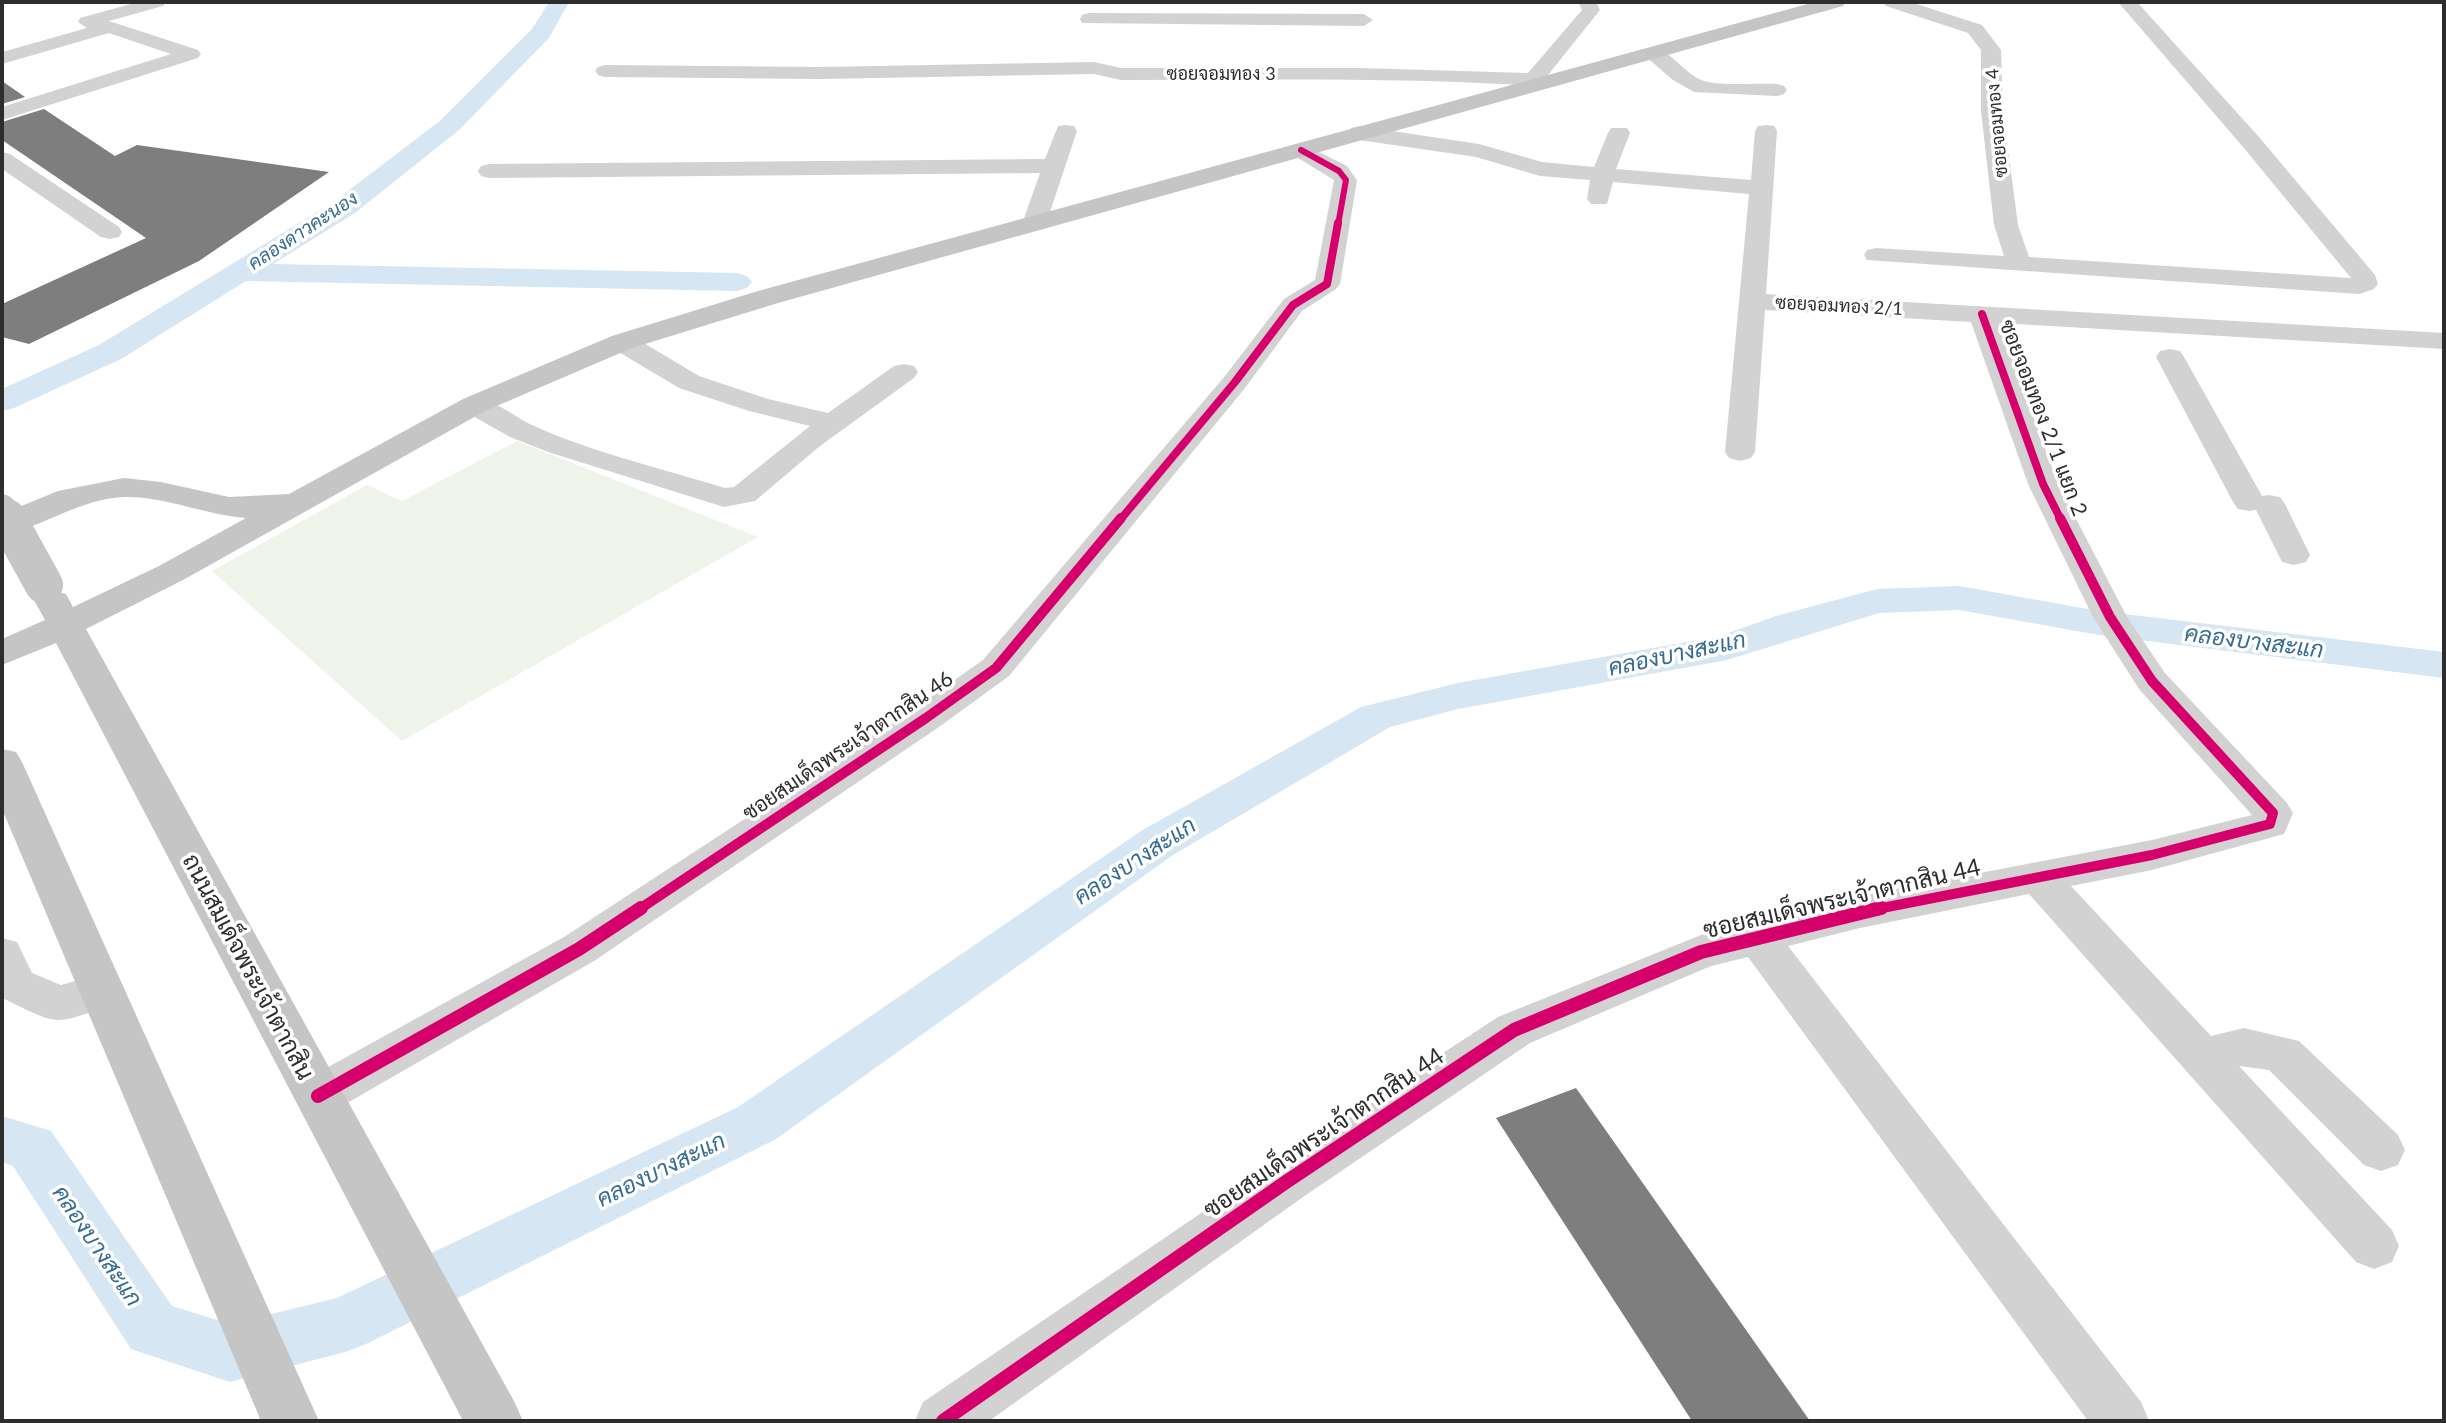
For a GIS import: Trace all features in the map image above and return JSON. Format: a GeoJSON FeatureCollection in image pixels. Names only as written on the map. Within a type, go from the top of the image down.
{"type":"FeatureCollection","features":[{"type":"Feature","properties":{"kind":"main road"},"geometry":{"type":"LineString","coordinates":[[2,653],[171,573],[474,405],[622,342],[768,297],[1301,150],[1543,80],[1653,53],[1836,2]]}},
{"type":"Feature","properties":{"kind":"main road"},"geometry":{"type":"LineString","coordinates":[[2,526],[43,509],[110,491],[139,488],[247,510],[304,498]]}},
{"type":"Feature","properties":{"kind":"main road","name":"ถนนสมเด็จพระเจ้าตากสิน"},"geometry":{"type":"LineString","coordinates":[[2,509],[439,1324],[494,1421]]}},
{"type":"Feature","properties":{"kind":"main road"},"geometry":{"type":"LineString","coordinates":[[2,762],[16,815],[103,990],[284,1408]]}},
{"type":"Feature","properties":{"kind":"street"},"geometry":{"type":"LineString","coordinates":[[2,46],[157,2]]}},
{"type":"Feature","properties":{"kind":"street"},"geometry":{"type":"LineString","coordinates":[[1543,80],[1591,9],[1587,2]]}},
{"type":"Feature","properties":{"kind":"street","name":"ซอยจอมทอง 4"},"geometry":{"type":"LineString","coordinates":[[1892,2],[1975,29],[1991,50],[1992,111],[2006,225],[2019,264]]}},
{"type":"Feature","properties":{"kind":"street"},"geometry":{"type":"LineString","coordinates":[[1876,255],[2345,285],[2365,284],[2366,280],[2251,142],[2127,2]]}},
{"type":"Feature","properties":{"kind":"street"},"geometry":{"type":"LineString","coordinates":[[1090,19],[1364,18]]}},
{"type":"Feature","properties":{"kind":"street"},"geometry":{"type":"LineString","coordinates":[[2,58],[109,27],[191,54],[2,114]]}},
{"type":"Feature","properties":{"kind":"street"},"geometry":{"type":"LineString","coordinates":[[1653,53],[1680,76],[1701,88],[1777,90]]}},
{"type":"Feature","properties":{"kind":"street","name":"ซอยจอมทอง 3"},"geometry":{"type":"LineString","coordinates":[[606,71],[821,73],[1094,68],[1121,74],[1361,67],[1543,80]]}},
{"type":"Feature","properties":{"kind":"street"},"geometry":{"type":"LineString","coordinates":[[1034,224],[1066,131]]}},
{"type":"Feature","properties":{"kind":"street","name":"ซอยจอมทอง 2/1"},"geometry":{"type":"LineString","coordinates":[[1766,131],[1752,301],[2444,341]]}},
{"type":"Feature","properties":{"kind":"street"},"geometry":{"type":"LineString","coordinates":[[1359,133],[1479,151],[1540,169],[1760,188]]}},
{"type":"Feature","properties":{"kind":"street"},"geometry":{"type":"LineString","coordinates":[[1599,199],[1603,173],[1619,133]]}},
{"type":"Feature","properties":{"kind":"street","name":"ซอยสมเด็จพระเจ้าตากสิน 46"},"geometry":{"type":"LineString","coordinates":[[318,1096],[579,949],[926,718],[996,668],[1234,382],[1293,305],[1327,284],[1346,180],[1339,171],[1301,150]]}},
{"type":"Feature","properties":{"kind":"street"},"geometry":{"type":"LineString","coordinates":[[2,159],[110,232]]}},
{"type":"Feature","properties":{"kind":"street"},"geometry":{"type":"LineString","coordinates":[[489,171],[1054,166]]}},
{"type":"Feature","properties":{"kind":"street"},"geometry":{"type":"LineString","coordinates":[[1740,452],[1752,301]]}},
{"type":"Feature","properties":{"kind":"street","name":"ซอยจอมทอง 2/1 แยก 2"},"geometry":{"type":"LineString","coordinates":[[1982,314],[2043,484],[2119,632]]}},
{"type":"Feature","properties":{"kind":"street"},"geometry":{"type":"LineString","coordinates":[[622,342],[689,382],[758,405],[833,423]]}},
{"type":"Feature","properties":{"kind":"street"},"geometry":{"type":"LineString","coordinates":[[2169,357],[2294,555]]}},
{"type":"Feature","properties":{"kind":"street"},"geometry":{"type":"LineString","coordinates":[[474,405],[520,431],[559,446],[724,498],[744,494],[833,423],[904,372]]}},
{"type":"Feature","properties":{"kind":"street","name":"ซอยสมเด็จพระเจ้าตากสิน 44"},"geometry":{"type":"LineString","coordinates":[[943,1421],[1275,1190],[1514,1030],[1701,952],[1860,912],[2152,855],[2270,824],[2273,813],[2152,681],[2119,632]]}},
{"type":"Feature","properties":{"kind":"street"},"geometry":{"type":"LineString","coordinates":[[2038,877],[2374,1246]]}},
{"type":"Feature","properties":{"kind":"street"},"geometry":{"type":"LineString","coordinates":[[1757,937],[2120,1421]]}},
{"type":"Feature","properties":{"kind":"street"},"geometry":{"type":"LineString","coordinates":[[2,954],[16,985],[59,1003],[103,990]]}},
{"type":"Feature","properties":{"kind":"street"},"geometry":{"type":"LineString","coordinates":[[2202,1057],[2245,1046],[2283,1054],[2381,1150]]}},
{"type":"Feature","properties":{"kind":"shaded area"},"geometry":{"type":"Polygon","coordinates":[[[517,441],[758,537],[402,741],[212,571],[367,485],[402,501],[517,441]]]}},
{"type":"Feature","properties":{"kind":"building"},"geometry":{"type":"Polygon","coordinates":[[[2,81],[25,97],[2,104],[2,81]]]}},
{"type":"Feature","properties":{"kind":"building"},"geometry":{"type":"Polygon","coordinates":[[[44,109],[115,156],[137,145],[329,172],[199,261],[29,344],[2,337],[2,304],[146,238],[2,140],[2,122],[44,109]]]}},
{"type":"Feature","properties":{"kind":"building"},"geometry":{"type":"Polygon","coordinates":[[[1576,1088],[1810,1421],[1692,1421],[1496,1118],[1576,1088]]]}},
{"type":"Feature","properties":{"kind":"waterway","name":"คลองดาวคะนอง"},"geometry":{"type":"LineString","coordinates":[[2,401],[110,352],[345,207],[450,125],[541,33],[559,2]]}},
{"type":"Feature","properties":{"kind":"waterway"},"geometry":{"type":"LineString","coordinates":[[242,272],[737,282]]}},
{"type":"Feature","properties":{"kind":"waterway","name":"คลองบางสะแก"},"geometry":{"type":"LineString","coordinates":[[2,1139],[32,1148],[152,1329],[230,1353],[345,1324],[757,1123],[1157,843],[1376,717],[1458,696],[1727,647],[1790,625],[1877,601],[1959,598],[2099,623],[2444,665]]}},
{"type":"Feature","properties":{"kind":"cycle path"},"geometry":{"type":"LineString","coordinates":[[318,1096],[579,949],[926,718],[996,668],[1235,382],[1293,305],[1327,284],[1346,180],[1339,171],[1301,150]]}},
{"type":"Feature","properties":{"kind":"cycle path"},"geometry":{"type":"LineString","coordinates":[[943,1421],[1286,1182],[1514,1030],[1701,952],[1860,912],[2152,855],[2270,824],[2273,813],[2152,681],[2110,617],[2043,484],[1982,314]]}}]}
